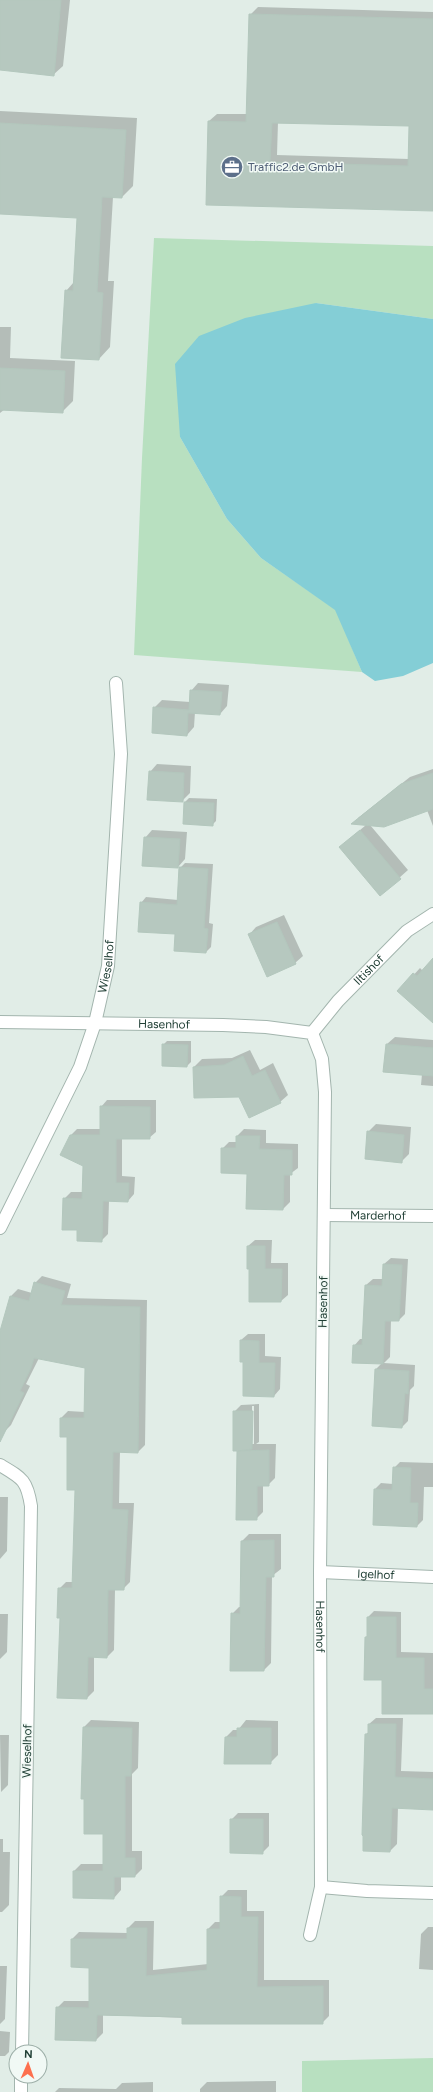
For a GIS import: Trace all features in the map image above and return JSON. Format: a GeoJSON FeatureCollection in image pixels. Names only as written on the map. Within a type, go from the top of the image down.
{"type":"FeatureCollection","features":[{"type":"Feature","properties":{"kind":"street","name":"Wieselhof"},"geometry":{"type":"LineString","coordinates":[[0,1228],[80,1067],[95,1023],[108,966],[122,754],[116,683]]}},
{"type":"Feature","properties":{"kind":"street","name":"Iltishof"},"geometry":{"type":"LineString","coordinates":[[312,1033],[338,1001],[407,931],[433,914]]}},
{"type":"Feature","properties":{"kind":"street","name":"Hasenhof"},"geometry":{"type":"LineString","coordinates":[[0,1022],[224,1025],[266,1027],[312,1033],[322,1059],[325,1092],[320,1572],[321,1887],[310,1935]]}},
{"type":"Feature","properties":{"kind":"street","name":"Marderhof"},"geometry":{"type":"LineString","coordinates":[[324,1215],[433,1216]]}},
{"type":"Feature","properties":{"kind":"street","name":"Wieselhof"},"geometry":{"type":"LineString","coordinates":[[0,1465],[16,1474],[28,1487],[31,1506],[22,2044]]}},
{"type":"Feature","properties":{"kind":"street","name":"Igelhof"},"geometry":{"type":"LineString","coordinates":[[320,1572],[433,1578]]}},
{"type":"Feature","properties":{"kind":"street"},"geometry":{"type":"LineString","coordinates":[[321,1887],[367,1892],[433,1893]]}},
{"type":"Feature","properties":{"kind":"green space"},"geometry":{"type":"Polygon","coordinates":[[[154,238],[433,246],[433,319],[316,303],[180,437],[227,519],[261,558],[336,610],[362,672],[134,655],[142,458],[154,238]]]}},
{"type":"Feature","properties":{"kind":"green space"},"geometry":{"type":"Polygon","coordinates":[[[433,2058],[433,2092],[302,2092],[302,2061],[433,2058]]]}},
{"type":"Feature","properties":{"kind":"water"},"geometry":{"type":"Polygon","coordinates":[[[316,303],[433,319],[433,663],[403,676],[375,681],[362,672],[335,610],[261,558],[227,519],[180,437],[175,364],[199,336],[245,318],[316,303]]]}},
{"type":"Feature","properties":{"kind":"building"},"geometry":{"type":"Polygon","coordinates":[[[0,0],[61,0],[54,76],[0,70],[0,0]]]}},
{"type":"Feature","properties":{"kind":"building"},"geometry":{"type":"Polygon","coordinates":[[[249,14],[433,19],[433,211],[206,205],[208,121],[246,122],[249,14]],[[272,123],[270,162],[408,166],[409,126],[272,123]]]}},
{"type":"Feature","properties":{"kind":"building"},"geometry":{"type":"Polygon","coordinates":[[[0,123],[126,130],[122,198],[102,197],[97,292],[103,293],[99,360],[61,358],[65,290],[73,291],[77,218],[0,214],[0,123]]]}},
{"type":"Feature","properties":{"kind":"building"},"geometry":{"type":"Polygon","coordinates":[[[0,368],[65,371],[63,413],[0,410],[0,368]]]}},
{"type":"Feature","properties":{"kind":"building"},"geometry":{"type":"Polygon","coordinates":[[[190,690],[222,692],[220,715],[188,713],[187,736],[152,733],[153,707],[189,710],[190,690]]]}},
{"type":"Feature","properties":{"kind":"building"},"geometry":{"type":"Polygon","coordinates":[[[149,771],[184,773],[183,802],[147,800],[149,771]]]}},
{"type":"Feature","properties":{"kind":"building"},"geometry":{"type":"Polygon","coordinates":[[[433,773],[433,809],[384,827],[351,824],[401,784],[433,773]]]}},
{"type":"Feature","properties":{"kind":"building"},"geometry":{"type":"Polygon","coordinates":[[[184,802],[214,803],[213,826],[183,824],[184,802]]]}},
{"type":"Feature","properties":{"kind":"building"},"geometry":{"type":"Polygon","coordinates":[[[360,830],[401,879],[380,896],[339,847],[360,830]]]}},
{"type":"Feature","properties":{"kind":"building"},"geometry":{"type":"Polygon","coordinates":[[[144,837],[180,839],[178,868],[142,866],[144,837]]]}},
{"type":"Feature","properties":{"kind":"building"},"geometry":{"type":"Polygon","coordinates":[[[179,867],[208,869],[204,928],[208,929],[206,953],[174,951],[175,934],[138,932],[140,902],[177,905],[179,867]]]}},
{"type":"Feature","properties":{"kind":"building"},"geometry":{"type":"Polygon","coordinates":[[[277,922],[296,964],[267,977],[248,934],[277,922]]]}},
{"type":"Feature","properties":{"kind":"building"},"geometry":{"type":"Polygon","coordinates":[[[433,958],[433,1023],[397,991],[413,973],[417,976],[433,958]]]}},
{"type":"Feature","properties":{"kind":"building"},"geometry":{"type":"Polygon","coordinates":[[[162,1044],[188,1045],[187,1067],[162,1066],[162,1044]]]}},
{"type":"Feature","properties":{"kind":"building"},"geometry":{"type":"Polygon","coordinates":[[[386,1044],[433,1048],[433,1076],[383,1072],[386,1044]]]}},
{"type":"Feature","properties":{"kind":"building"},"geometry":{"type":"Polygon","coordinates":[[[243,1056],[252,1076],[265,1070],[281,1103],[249,1118],[239,1097],[194,1098],[193,1067],[224,1065],[243,1056]]]}},
{"type":"Feature","properties":{"kind":"building"},"geometry":{"type":"Polygon","coordinates":[[[100,1106],[150,1107],[150,1139],[116,1139],[116,1183],[129,1183],[128,1202],[103,1201],[102,1242],[77,1241],[77,1230],[62,1230],[63,1198],[82,1199],[83,1166],[60,1155],[70,1135],[100,1135],[100,1106]]]}},
{"type":"Feature","properties":{"kind":"building"},"geometry":{"type":"Polygon","coordinates":[[[367,1131],[404,1135],[402,1163],[365,1159],[367,1131]]]}},
{"type":"Feature","properties":{"kind":"building"},"geometry":{"type":"Polygon","coordinates":[[[236,1136],[260,1136],[259,1149],[292,1150],[292,1175],[284,1175],[283,1210],[246,1209],[247,1174],[221,1173],[221,1148],[236,1148],[236,1136]]]}},
{"type":"Feature","properties":{"kind":"building"},"geometry":{"type":"Polygon","coordinates":[[[247,1246],[265,1246],[265,1269],[282,1269],[281,1302],[249,1302],[247,1246]]]}},
{"type":"Feature","properties":{"kind":"building"},"geometry":{"type":"Polygon","coordinates":[[[383,1264],[402,1265],[399,1321],[385,1321],[383,1364],[352,1363],[353,1345],[362,1345],[365,1285],[382,1286],[383,1264]]]}},
{"type":"Feature","properties":{"kind":"building"},"geometry":{"type":"Polygon","coordinates":[[[34,1282],[65,1291],[61,1305],[140,1307],[138,1453],[113,1452],[112,1509],[128,1510],[124,1590],[108,1590],[107,1658],[88,1657],[87,1699],[57,1698],[60,1618],[57,1618],[58,1588],[72,1588],[75,1490],[67,1490],[67,1437],[60,1437],[60,1418],[84,1418],[85,1368],[34,1358],[20,1391],[24,1393],[0,1442],[0,1331],[10,1296],[29,1301],[34,1282]]]}},
{"type":"Feature","properties":{"kind":"building"},"geometry":{"type":"Polygon","coordinates":[[[240,1340],[259,1341],[259,1363],[275,1363],[274,1397],[243,1396],[243,1362],[240,1362],[240,1340]]]}},
{"type":"Feature","properties":{"kind":"building"},"geometry":{"type":"Polygon","coordinates":[[[375,1369],[409,1371],[408,1394],[405,1393],[402,1428],[372,1426],[375,1369]]]}},
{"type":"Feature","properties":{"kind":"building"},"geometry":{"type":"Polygon","coordinates":[[[233,1411],[253,1411],[252,1449],[238,1451],[269,1450],[269,1486],[257,1486],[257,1520],[236,1520],[237,1451],[233,1451],[233,1411]]]}},
{"type":"Feature","properties":{"kind":"building"},"geometry":{"type":"Polygon","coordinates":[[[393,1467],[411,1468],[410,1503],[418,1503],[417,1527],[373,1525],[374,1489],[392,1490],[393,1467]]]}},
{"type":"Feature","properties":{"kind":"building"},"geometry":{"type":"Polygon","coordinates":[[[274,1540],[274,1577],[266,1577],[264,1671],[230,1671],[231,1613],[240,1614],[241,1541],[274,1540]]]}},
{"type":"Feature","properties":{"kind":"building"},"geometry":{"type":"Polygon","coordinates":[[[367,1617],[396,1617],[396,1658],[424,1658],[424,1689],[433,1689],[433,1714],[382,1714],[382,1680],[364,1680],[367,1617]]]}},
{"type":"Feature","properties":{"kind":"building"},"geometry":{"type":"Polygon","coordinates":[[[368,1724],[396,1724],[395,1777],[433,1779],[433,1810],[392,1808],[390,1852],[363,1851],[362,1835],[365,1734],[368,1734],[368,1724]]]}},
{"type":"Feature","properties":{"kind":"building"},"geometry":{"type":"Polygon","coordinates":[[[83,1727],[132,1728],[131,1776],[125,1776],[125,1858],[135,1858],[135,1877],[114,1877],[114,1899],[73,1898],[73,1871],[103,1871],[103,1834],[84,1834],[84,1799],[81,1799],[83,1727]]]}},
{"type":"Feature","properties":{"kind":"building"},"geometry":{"type":"Polygon","coordinates":[[[237,1728],[271,1728],[271,1764],[224,1764],[225,1737],[237,1737],[237,1728]]]}},
{"type":"Feature","properties":{"kind":"building"},"geometry":{"type":"Polygon","coordinates":[[[230,1819],[263,1819],[263,1854],[230,1853],[230,1819]]]}},
{"type":"Feature","properties":{"kind":"building"},"geometry":{"type":"Polygon","coordinates":[[[220,1896],[241,1897],[241,1917],[258,1917],[257,1987],[323,1986],[323,2024],[182,2024],[182,2017],[97,2015],[96,2041],[55,2040],[56,2007],[89,2008],[89,1968],[71,1967],[71,1939],[127,1939],[127,1928],[147,1928],[146,1976],[207,1970],[207,1929],[220,1929],[220,1896]]]}},
{"type":"Feature","properties":{"kind":"place","name":"Traffic2.de GmbH"},"geometry":{"type":"Point","coordinates":[232,167]}}]}
